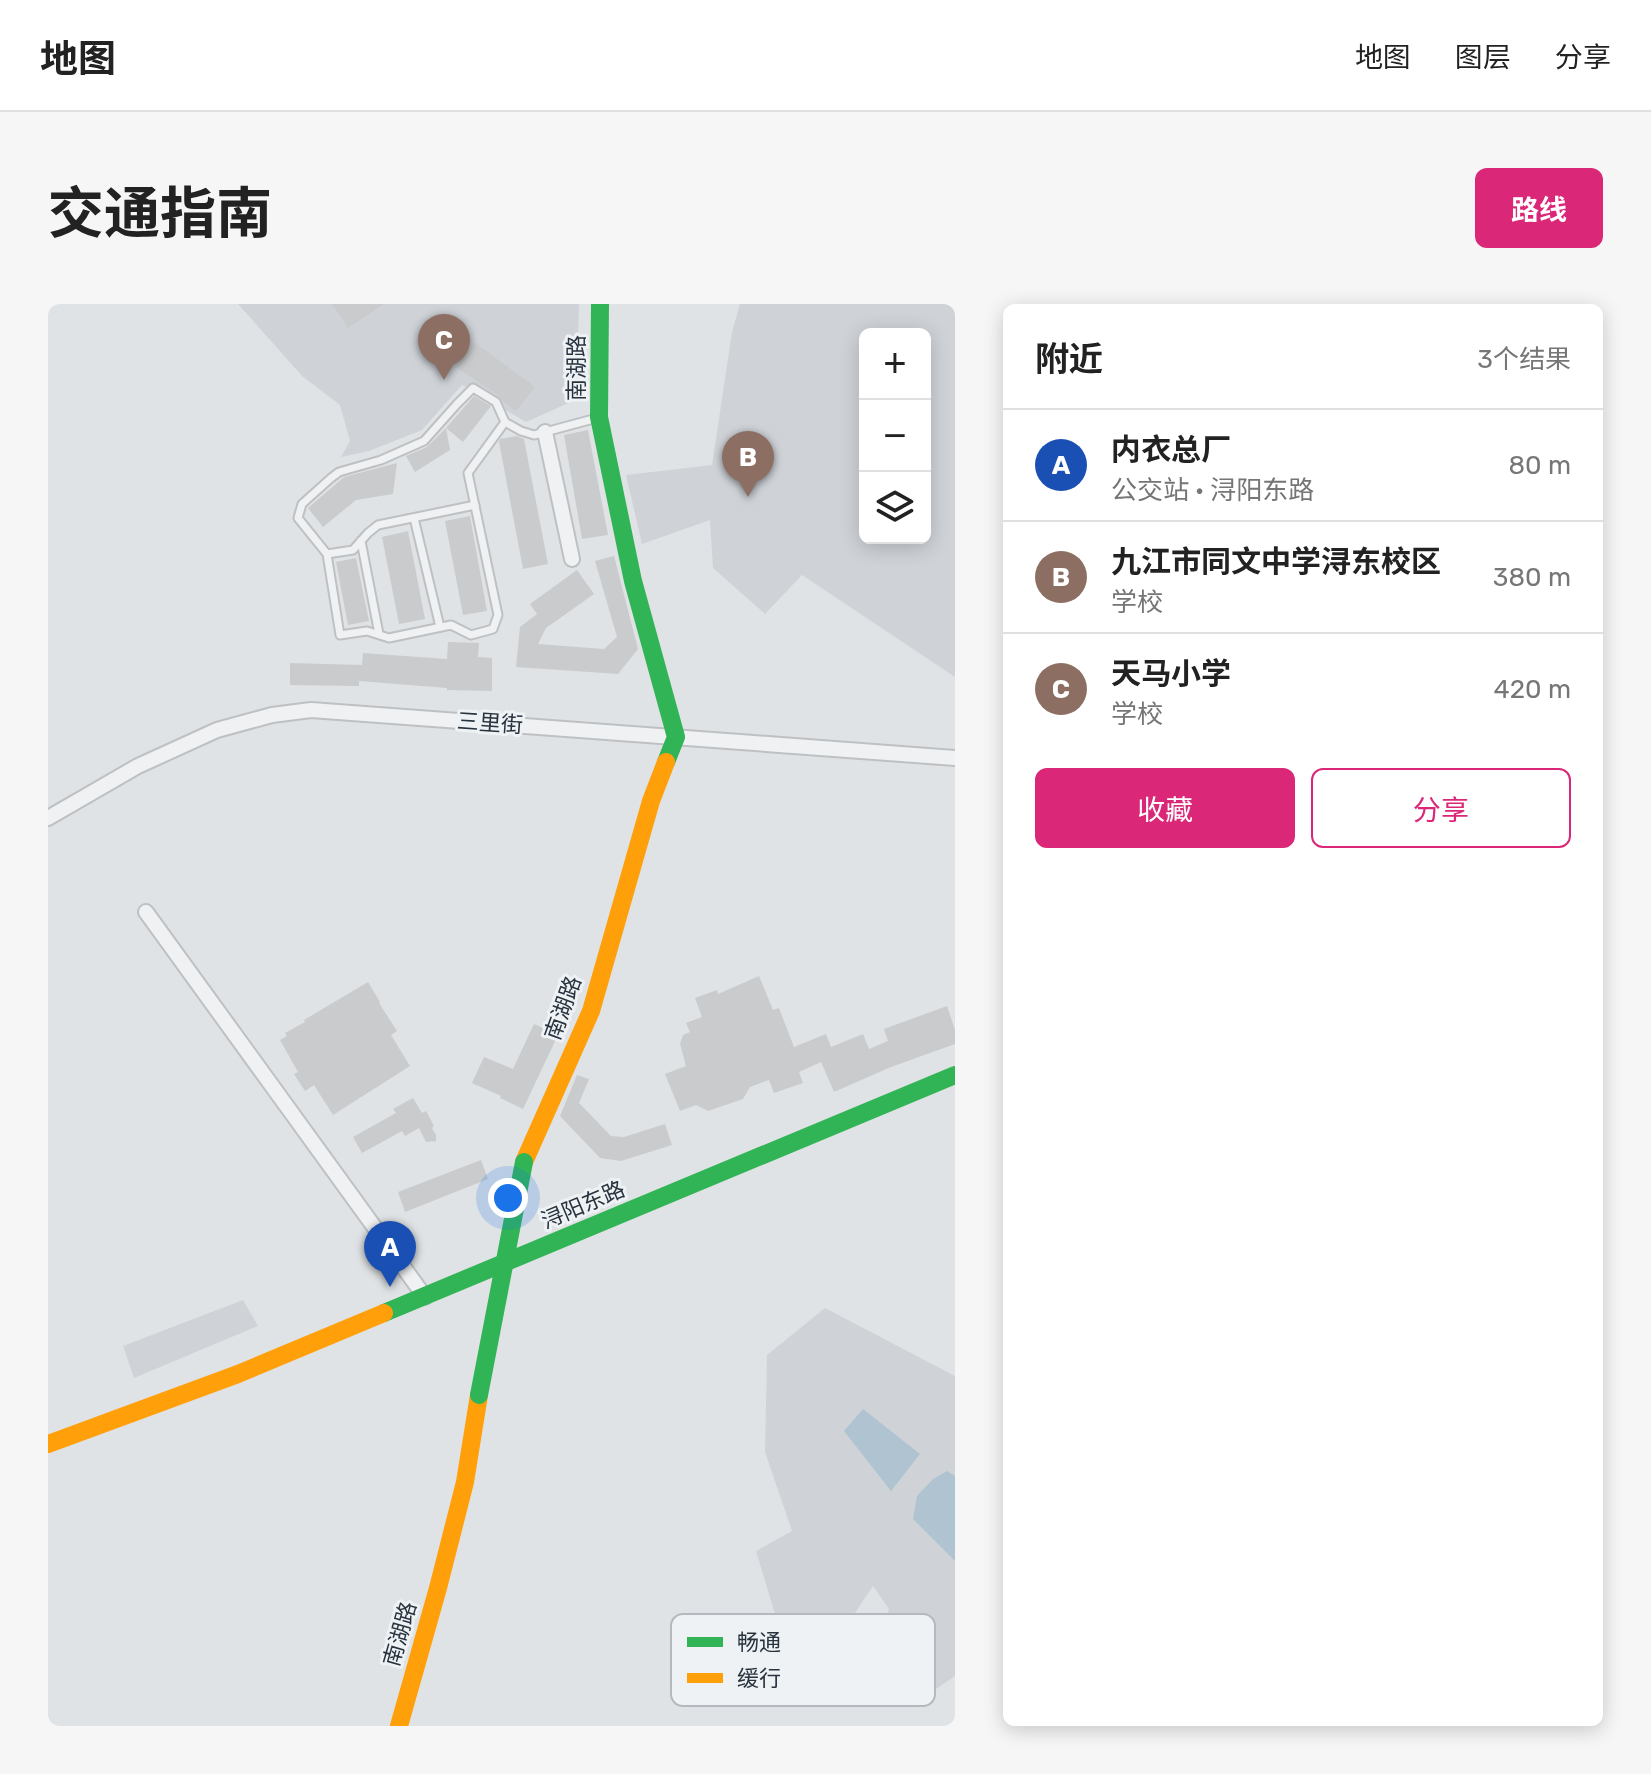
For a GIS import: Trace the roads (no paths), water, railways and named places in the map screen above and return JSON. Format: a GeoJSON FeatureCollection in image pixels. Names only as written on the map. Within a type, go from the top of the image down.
{"type":"FeatureCollection","features":[{"type":"Feature","properties":{"kind":"street","name":"南湖路"},"geometry":{"type":"LineString","coordinates":[[399,1726],[465,1482],[524,1162],[591,1011],[651,801],[676,737],[633,581],[599,417],[600,304]]}},
{"type":"Feature","properties":{"kind":"street"},"geometry":{"type":"LineString","coordinates":[[545,432],[572,559]]}},
{"type":"Feature","properties":{"kind":"street","name":"三里街"},"geometry":{"type":"LineString","coordinates":[[48,818],[138,766],[217,730],[272,715],[311,710],[955,758]]}},
{"type":"Feature","properties":{"kind":"street"},"geometry":{"type":"LineString","coordinates":[[146,912],[425,1297]]}},
{"type":"Feature","properties":{"kind":"street","name":"浔阳东路"},"geometry":{"type":"LineString","coordinates":[[48,1444],[238,1374],[955,1075]]}},
{"type":"Feature","properties":{"kind":"lane"},"geometry":{"type":"LineString","coordinates":[[505,422],[468,473],[498,615],[493,629],[471,635],[451,625],[389,638],[367,631],[340,635],[327,554],[298,518],[302,504],[331,478],[339,472],[381,460],[424,441],[473,388],[496,402],[505,422],[534,435],[599,417]]}},
{"type":"Feature","properties":{"kind":"lane"},"geometry":{"type":"LineString","coordinates":[[327,554],[353,550],[378,525],[475,505]]}},
{"type":"Feature","properties":{"kind":"lane"},"geometry":{"type":"LineString","coordinates":[[414,518],[440,627]]}},
{"type":"Feature","properties":{"kind":"lane"},"geometry":{"type":"LineString","coordinates":[[361,541],[379,634]]}},
{"type":"Feature","properties":{"kind":"water"},"geometry":{"type":"Polygon","coordinates":[[[863,1409],[920,1454],[891,1491],[844,1431],[863,1409]]]}},
{"type":"Feature","properties":{"kind":"water"},"geometry":{"type":"Polygon","coordinates":[[[947,1471],[955,1476],[955,1561],[913,1519],[917,1496],[933,1479],[947,1471]]]}},
{"type":"Feature","properties":{"kind":"place","name":"天马小学"},"geometry":{"type":"Point","coordinates":[444,380]}},
{"type":"Feature","properties":{"kind":"place","name":"九江市同文中学浔东校区"},"geometry":{"type":"Point","coordinates":[748,497]}},
{"type":"Feature","properties":{"kind":"place","name":"内衣总厂"},"geometry":{"type":"Point","coordinates":[390,1287]}}]}
